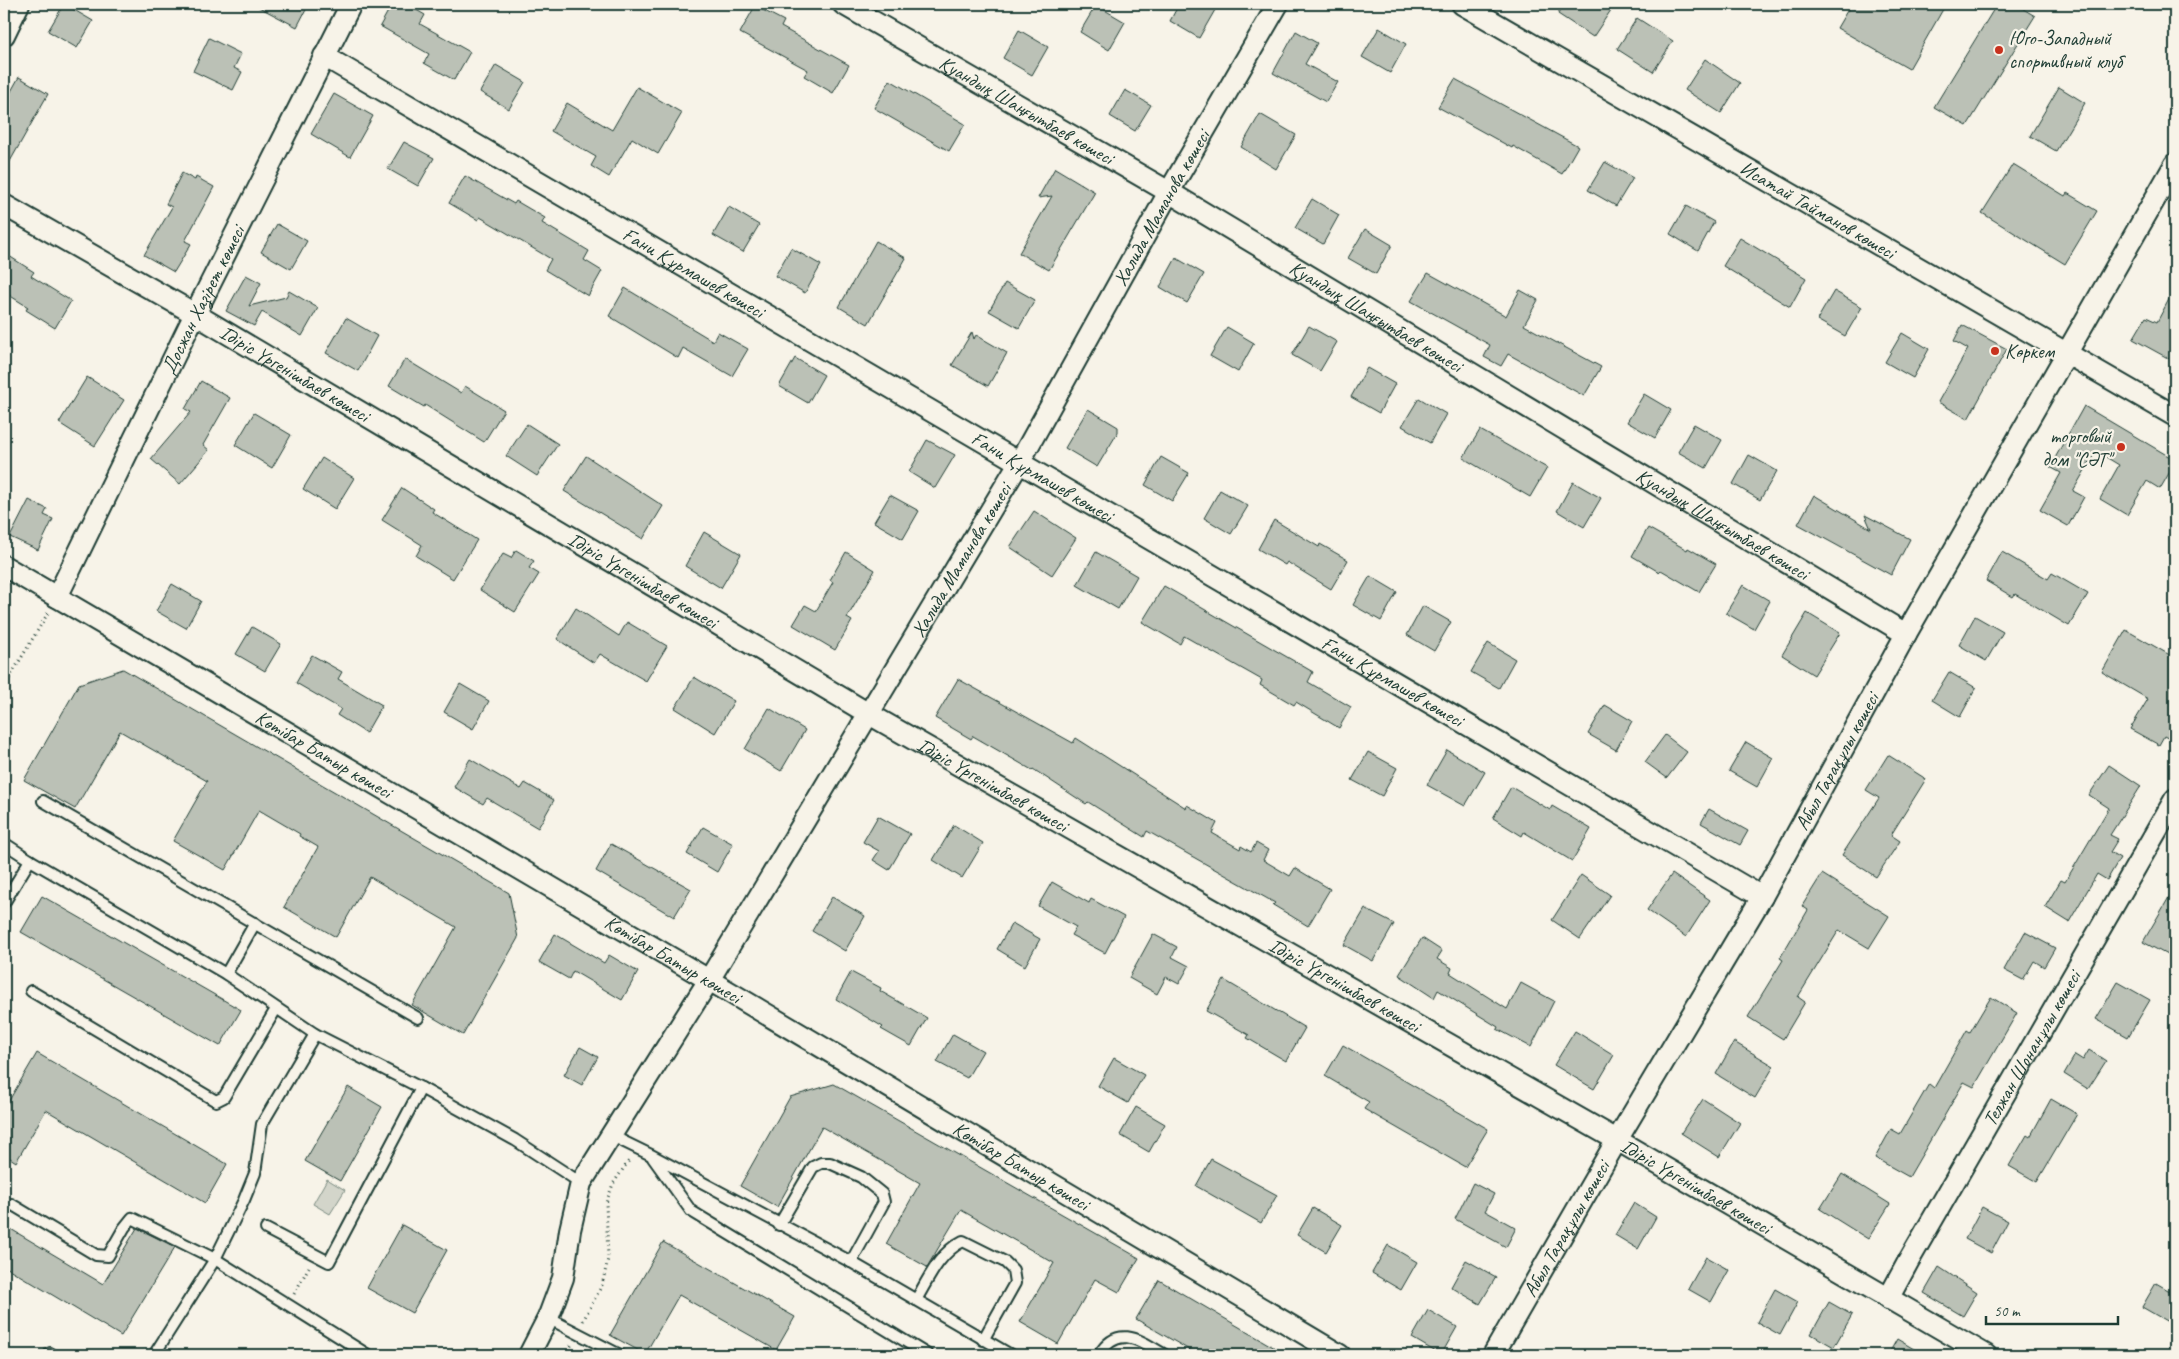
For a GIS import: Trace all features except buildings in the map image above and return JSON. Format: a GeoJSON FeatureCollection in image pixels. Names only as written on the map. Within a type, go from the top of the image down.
{"type":"FeatureCollection","features":[{"type":"Feature","properties":{"kind":"street"},"geometry":{"type":"LineString","coordinates":[[4,35],[19,4]]}},
{"type":"Feature","properties":{"kind":"street","name":"Досжан Хазірет көшесі"},"geometry":{"type":"LineString","coordinates":[[57,597],[195,314],[351,4]]}},
{"type":"Feature","properties":{"kind":"street","name":"Қуандық Шаңғытбаев көшесі"},"geometry":{"type":"LineString","coordinates":[[843,4],[1169,192],[1906,634]]}},
{"type":"Feature","properties":{"kind":"street","name":"Халида Маманова көшесі"},"geometry":{"type":"LineString","coordinates":[[529,1355],[548,1318],[563,1278],[570,1230],[580,1183],[709,980],[1019,463],[1169,192],[1278,4]]}},
{"type":"Feature","properties":{"kind":"street","name":"Исатай Тайманов көшесі"},"geometry":{"type":"LineString","coordinates":[[1462,4],[2175,416]]}},
{"type":"Feature","properties":{"kind":"street","name":"Ғани Құрмашев көшесі"},"geometry":{"type":"LineString","coordinates":[[324,56],[1762,897]]}},
{"type":"Feature","properties":{"kind":"street","name":"Абыл Тарақұлы көшесі"},"geometry":{"type":"LineString","coordinates":[[1494,1355],[1617,1140],[1762,897],[1906,634],[2175,164]]}},
{"type":"Feature","properties":{"kind":"street","name":"Ідіріс Үргенішбаев көшесі"},"geometry":{"type":"LineString","coordinates":[[4,205],[195,314],[869,714],[1617,1140],[1986,1355]]}},
{"type":"Feature","properties":{"kind":"street","name":"Көтібар Батыр көшесі"},"geometry":{"type":"LineString","coordinates":[[4,566],[709,980],[1340,1355]]}},
{"type":"Feature","properties":{"kind":"street","name":"Телжан Шонанұлы көшесі"},"geometry":{"type":"LineString","coordinates":[[1888,1299],[2175,799]]}},
{"type":"Feature","properties":{"kind":"lane"},"geometry":{"type":"LineString","coordinates":[[43,801],[418,1018]]}},
{"type":"Feature","properties":{"kind":"lane"},"geometry":{"type":"LineString","coordinates":[[4,843],[226,974],[314,1034],[421,1088],[515,1140],[580,1183]]}},
{"type":"Feature","properties":{"kind":"lane"},"geometry":{"type":"LineString","coordinates":[[4,903],[30,860]]}},
{"type":"Feature","properties":{"kind":"lane"},"geometry":{"type":"LineString","coordinates":[[226,974],[255,923]]}},
{"type":"Feature","properties":{"kind":"lane"},"geometry":{"type":"LineString","coordinates":[[31,991],[216,1101],[224,1097],[276,1009]]}},
{"type":"Feature","properties":{"kind":"lane"},"geometry":{"type":"LineString","coordinates":[[154,1355],[215,1259],[255,1173],[262,1124],[314,1034]]}},
{"type":"Feature","properties":{"kind":"lane"},"geometry":{"type":"LineString","coordinates":[[266,1229],[329,1262],[421,1088]]}},
{"type":"Feature","properties":{"kind":"lane"},"geometry":{"type":"LineString","coordinates":[[610,1135],[852,1262],[1011,1355]]}},
{"type":"Feature","properties":{"kind":"lane"},"geometry":{"type":"LineString","coordinates":[[651,1155],[691,1211],[928,1355]]}},
{"type":"Feature","properties":{"kind":"lane"},"geometry":{"type":"LineString","coordinates":[[779,1225],[813,1166],[821,1163],[830,1164],[861,1177],[882,1194],[884,1202],[852,1262]]}},
{"type":"Feature","properties":{"kind":"lane"},"geometry":{"type":"LineString","coordinates":[[11,1204],[96,1255],[108,1256],[132,1218],[215,1259],[368,1355]]}},
{"type":"Feature","properties":{"kind":"lane"},"geometry":{"type":"LineString","coordinates":[[916,1300],[943,1255],[963,1241],[1005,1262],[1013,1270],[1015,1283],[983,1340]]}},
{"type":"Feature","properties":{"kind":"lane"},"geometry":{"type":"LineString","coordinates":[[548,1318],[620,1355]]}},
{"type":"Feature","properties":{"kind":"lane"},"geometry":{"type":"LineString","coordinates":[[1099,1355],[1114,1340],[1124,1336],[1138,1339],[1164,1355]]}},
{"type":"Feature","properties":{"kind":"path"},"geometry":{"type":"LineString","coordinates":[[4,687],[57,597]]}},
{"type":"Feature","properties":{"kind":"path"},"geometry":{"type":"LineString","coordinates":[[566,1355],[602,1285],[608,1259],[606,1203],[612,1184],[637,1148]]}},
{"type":"Feature","properties":{"kind":"path"},"geometry":{"type":"LineString","coordinates":[[288,1305],[316,1256]]}},
{"type":"Feature","properties":{"kind":"shaded area"},"geometry":{"type":"Polygon","coordinates":[[[327,1179],[345,1190],[330,1214],[313,1204],[327,1179]]]}},
{"type":"Feature","properties":{"kind":"place","name":"Юго-Западный спортивный клуб"},"geometry":{"type":"Point","coordinates":[1999,50]}},
{"type":"Feature","properties":{"kind":"place","name":"Көркем"},"geometry":{"type":"Point","coordinates":[1995,351]}},
{"type":"Feature","properties":{"kind":"place","name":"торговый дом \"СӘТ\""},"geometry":{"type":"Point","coordinates":[2121,447]}}]}
